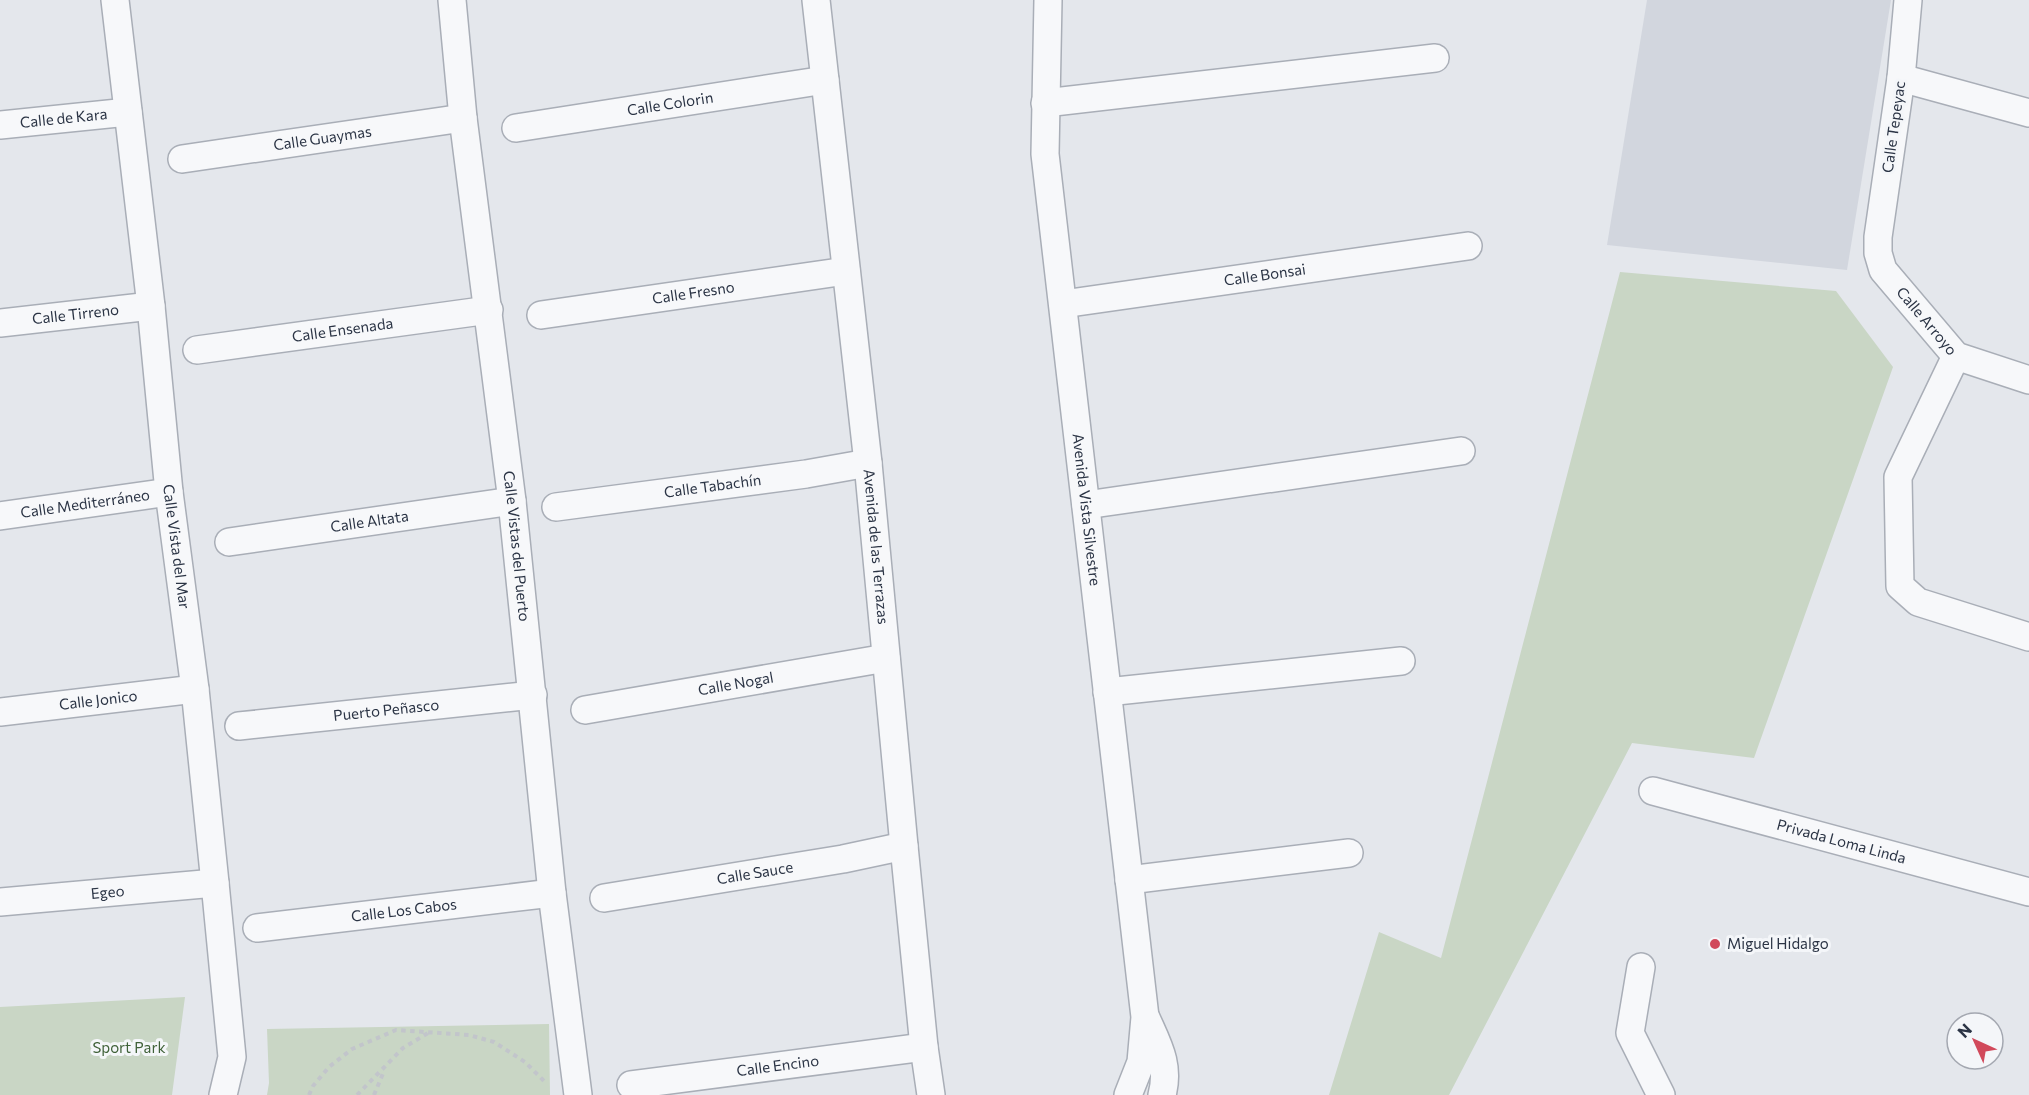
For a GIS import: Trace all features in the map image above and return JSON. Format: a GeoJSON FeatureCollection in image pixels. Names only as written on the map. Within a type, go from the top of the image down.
{"type":"FeatureCollection","features":[{"type":"Feature","properties":{"kind":"street","name":"Calle Vista del Mar"},"geometry":{"type":"LineString","coordinates":[[115,0],[170,492],[195,688],[215,883],[232,1057],[224,1095]]}},
{"type":"Feature","properties":{"kind":"street","name":"Calle Vistas del Puerto"},"geometry":{"type":"LineString","coordinates":[[452,0],[463,118],[512,501],[552,893],[578,1095]]}},
{"type":"Feature","properties":{"kind":"street","name":"Avenida de las Terrazas"},"geometry":{"type":"LineString","coordinates":[[816,0],[868,463],[924,1047],[931,1095]]}},
{"type":"Feature","properties":{"kind":"street","name":"Avenida Vista Silvestre"},"geometry":{"type":"LineString","coordinates":[[1048,0],[1045,154],[1145,1017],[1141,1062],[1128,1095]]}},
{"type":"Feature","properties":{"kind":"street","name":"Calle Tepeyac"},"geometry":{"type":"LineString","coordinates":[[1878,253],[1878,237],[1901,78],[1908,0]]}},
{"type":"Feature","properties":{"kind":"street"},"geometry":{"type":"LineString","coordinates":[[1045,103],[1436,58]]}},
{"type":"Feature","properties":{"kind":"street"},"geometry":{"type":"LineString","coordinates":[[1901,78],[2029,113]]}},
{"type":"Feature","properties":{"kind":"street","name":"Calle Colorin"},"geometry":{"type":"LineString","coordinates":[[516,128],[825,80]]}},
{"type":"Feature","properties":{"kind":"street","name":"Calle de Kara"},"geometry":{"type":"LineString","coordinates":[[0,125],[128,112]]}},
{"type":"Feature","properties":{"kind":"street","name":"Calle Guaymas"},"geometry":{"type":"LineString","coordinates":[[182,159],[463,118]]}},
{"type":"Feature","properties":{"kind":"street","name":"Calle Bonsai"},"geometry":{"type":"LineString","coordinates":[[1063,304],[1468,246]]}},
{"type":"Feature","properties":{"kind":"street","name":"Calle Arroyo"},"geometry":{"type":"LineString","coordinates":[[1878,253],[1883,270],[1956,356],[2029,381]]}},
{"type":"Feature","properties":{"kind":"street","name":"Calle Fresno"},"geometry":{"type":"LineString","coordinates":[[541,315],[846,271]]}},
{"type":"Feature","properties":{"kind":"street","name":"Calle Tirreno"},"geometry":{"type":"LineString","coordinates":[[0,323],[151,306]]}},
{"type":"Feature","properties":{"kind":"street","name":"Calle Ensenada"},"geometry":{"type":"LineString","coordinates":[[197,350],[489,310]]}},
{"type":"Feature","properties":{"kind":"street"},"geometry":{"type":"LineString","coordinates":[[1956,356],[1898,477],[1900,586],[1918,602],[2029,637]]}},
{"type":"Feature","properties":{"kind":"street"},"geometry":{"type":"LineString","coordinates":[[1086,505],[1461,451]]}},
{"type":"Feature","properties":{"kind":"street","name":"Calle Tabachín"},"geometry":{"type":"LineString","coordinates":[[556,507],[806,474],[868,463]]}},
{"type":"Feature","properties":{"kind":"street","name":"Calle Mediterráneo"},"geometry":{"type":"LineString","coordinates":[[0,516],[170,492]]}},
{"type":"Feature","properties":{"kind":"street","name":"Calle Altata"},"geometry":{"type":"LineString","coordinates":[[229,542],[512,501]]}},
{"type":"Feature","properties":{"kind":"street","name":"Calle Nogal"},"geometry":{"type":"LineString","coordinates":[[585,710],[886,658]]}},
{"type":"Feature","properties":{"kind":"street"},"geometry":{"type":"LineString","coordinates":[[1107,692],[1401,662]]}},
{"type":"Feature","properties":{"kind":"street","name":"Calle Jonico"},"geometry":{"type":"LineString","coordinates":[[0,712],[195,688]]}},
{"type":"Feature","properties":{"kind":"street","name":"Puerto Peñasco"},"geometry":{"type":"LineString","coordinates":[[239,726],[533,695]]}},
{"type":"Feature","properties":{"kind":"street","name":"Privada Loma Linda"},"geometry":{"type":"LineString","coordinates":[[1653,791],[2029,892]]}},
{"type":"Feature","properties":{"kind":"street","name":"Calle Sauce"},"geometry":{"type":"LineString","coordinates":[[604,898],[843,859],[904,846]]}},
{"type":"Feature","properties":{"kind":"street"},"geometry":{"type":"LineString","coordinates":[[1129,880],[1348,853]]}},
{"type":"Feature","properties":{"kind":"street","name":"Egeo"},"geometry":{"type":"LineString","coordinates":[[0,902],[215,883]]}},
{"type":"Feature","properties":{"kind":"street","name":"Calle Los Cabos"},"geometry":{"type":"LineString","coordinates":[[257,928],[552,893]]}},
{"type":"Feature","properties":{"kind":"street"},"geometry":{"type":"LineString","coordinates":[[1641,967],[1630,1033],[1661,1095]]}},
{"type":"Feature","properties":{"kind":"street","name":"Avenida Vista Silvestre"},"geometry":{"type":"LineString","coordinates":[[1145,1017],[1164,1057],[1165,1084],[1162,1095]]}},
{"type":"Feature","properties":{"kind":"street","name":"Calle Encino"},"geometry":{"type":"LineString","coordinates":[[631,1085],[924,1047]]}},
{"type":"Feature","properties":{"kind":"path"},"geometry":{"type":"LineString","coordinates":[[309,1095],[313,1086],[329,1066],[352,1049],[396,1029],[469,1035],[494,1042],[525,1062],[550,1087]]}},
{"type":"Feature","properties":{"kind":"path"},"geometry":{"type":"LineString","coordinates":[[357,1095],[403,1048],[429,1033]]}},
{"type":"Feature","properties":{"kind":"path"},"geometry":{"type":"LineString","coordinates":[[374,1095],[385,1068]]}},
{"type":"Feature","properties":{"kind":"shaded area"},"geometry":{"type":"Polygon","coordinates":[[[1647,0],[1891,0],[1847,270],[1607,245],[1647,0]]]}},
{"type":"Feature","properties":{"kind":"green space"},"geometry":{"type":"Polygon","coordinates":[[[1620,272],[1836,291],[1893,367],[1754,758],[1632,743],[1449,1095],[1329,1095],[1379,932],[1441,958],[1620,272]]]}},
{"type":"Feature","properties":{"kind":"green space","name":"Sport Park"},"geometry":{"type":"Polygon","coordinates":[[[185,997],[172,1095],[0,1095],[0,1007],[185,997]]]}},
{"type":"Feature","properties":{"kind":"green space"},"geometry":{"type":"Polygon","coordinates":[[[549,1024],[550,1095],[267,1095],[269,1083],[267,1029],[549,1024]]]}},
{"type":"Feature","properties":{"kind":"place","name":"Miguel Hidalgo"},"geometry":{"type":"Point","coordinates":[1715,944]}}]}
